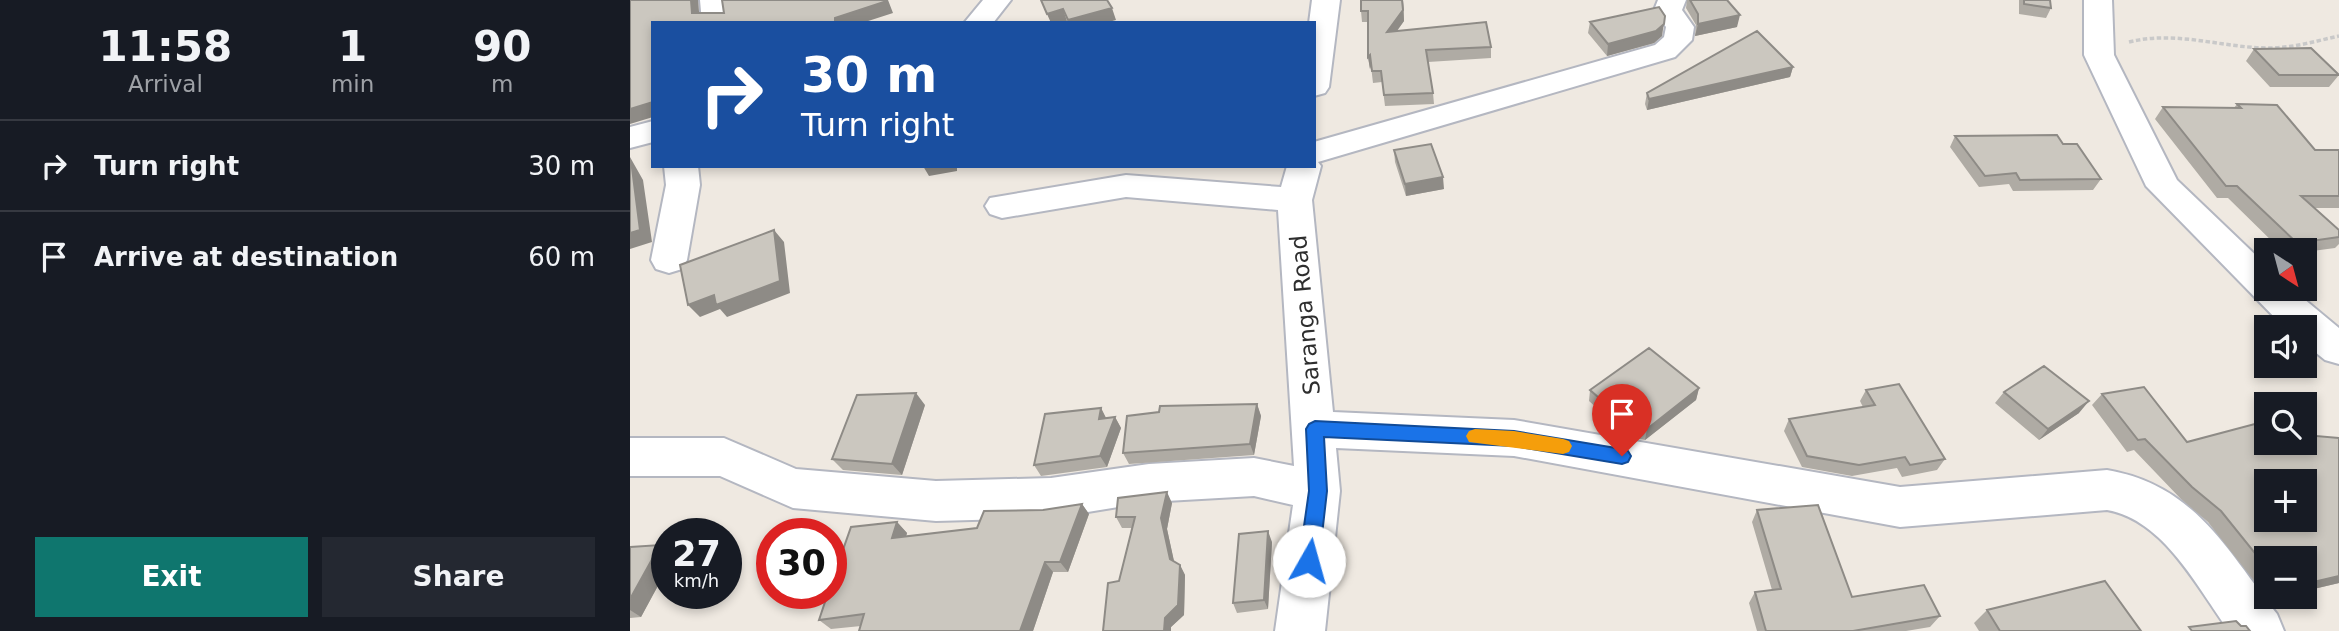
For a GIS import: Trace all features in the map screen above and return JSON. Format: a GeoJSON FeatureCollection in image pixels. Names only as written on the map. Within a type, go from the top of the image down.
{"type":"FeatureCollection","features":[{"type":"Feature","properties":{"kind":"street"},"geometry":{"type":"LineString","coordinates":[[980,21],[997,0]]}},
{"type":"Feature","properties":{"kind":"street"},"geometry":{"type":"LineString","coordinates":[[1316,71],[1325,0]]}},
{"type":"Feature","properties":{"kind":"street"},"geometry":{"type":"LineString","coordinates":[[1316,152],[1665,51],[1678,40],[1680,27],[1668,10],[1672,0]]}},
{"type":"Feature","properties":{"kind":"street"},"geometry":{"type":"LineString","coordinates":[[2098,0],[2099,55],[2163,186],[2254,275]]}},
{"type":"Feature","properties":{"kind":"street"},"geometry":{"type":"LineString","coordinates":[[713,1],[716,21]]}},
{"type":"Feature","properties":{"kind":"street"},"geometry":{"type":"LineString","coordinates":[[630,138],[651,132]]}},
{"type":"Feature","properties":{"kind":"street"},"geometry":{"type":"LineString","coordinates":[[669,260],[683,185],[681,168]]}},
{"type":"Feature","properties":{"kind":"street"},"geometry":{"type":"LineString","coordinates":[[1002,206],[1126,186],[1299,183]]}},
{"type":"Feature","properties":{"kind":"street","name":"Saranga Road"},"geometry":{"type":"LineString","coordinates":[[1299,183],[1318,491],[1300,631]]}},
{"type":"Feature","properties":{"kind":"street"},"geometry":{"type":"LineString","coordinates":[[2281,301],[2304,323],[2339,349]]}},
{"type":"Feature","properties":{"kind":"street"},"geometry":{"type":"LineString","coordinates":[[1315,429],[1514,438],[1900,507],[2107,490],[2126,493],[2163,510],[2179,524],[2259,631]]}},
{"type":"Feature","properties":{"kind":"street"},"geometry":{"type":"LineString","coordinates":[[630,457],[724,457],[793,488],[936,500],[1051,498],[1149,483],[1254,477],[1318,491]]}},
{"type":"Feature","properties":{"kind":"path"},"geometry":{"type":"LineString","coordinates":[[2099,55],[2139,38],[2176,38],[2270,48],[2339,36]]}},
{"type":"Feature","properties":{"kind":"building"},"geometry":{"type":"Polygon","coordinates":[[[630,0],[691,0],[692,13],[724,13],[722,0],[887,0],[835,18],[835,21],[651,21],[651,103],[630,109],[630,0]]]}},
{"type":"Feature","properties":{"kind":"building"},"geometry":{"type":"Polygon","coordinates":[[[1041,0],[1107,0],[1112,8],[1068,20],[1063,9],[1047,14],[1041,0]]]}},
{"type":"Feature","properties":{"kind":"building"},"geometry":{"type":"Polygon","coordinates":[[[1361,0],[1402,0],[1403,10],[1387,32],[1486,22],[1491,47],[1426,50],[1433,93],[1384,95],[1381,71],[1372,71],[1370,55],[1368,57],[1368,11],[1361,11],[1361,0]]]}},
{"type":"Feature","properties":{"kind":"building"},"geometry":{"type":"Polygon","coordinates":[[[1690,0],[1727,0],[1740,15],[1698,24],[1698,14],[1690,0]]]}},
{"type":"Feature","properties":{"kind":"building"},"geometry":{"type":"Polygon","coordinates":[[[2024,0],[2050,0],[2051,8],[2024,4],[2024,0]]]}},
{"type":"Feature","properties":{"kind":"building"},"geometry":{"type":"Polygon","coordinates":[[[1659,7],[1665,16],[1664,24],[1656,31],[1608,44],[1590,22],[1659,7]]]}},
{"type":"Feature","properties":{"kind":"building"},"geometry":{"type":"Polygon","coordinates":[[[1757,31],[1793,67],[1649,99],[1647,93],[1757,31]]]}},
{"type":"Feature","properties":{"kind":"building"},"geometry":{"type":"Polygon","coordinates":[[[2311,48],[2339,75],[2279,75],[2254,49],[2311,48]]]}},
{"type":"Feature","properties":{"kind":"building"},"geometry":{"type":"Polygon","coordinates":[[[2237,104],[2277,105],[2315,150],[2339,150],[2339,196],[2301,196],[2339,230],[2339,237],[2317,240],[2317,238],[2292,238],[2237,186],[2226,186],[2163,107],[2241,108],[2237,104]]]}},
{"type":"Feature","properties":{"kind":"building"},"geometry":{"type":"Polygon","coordinates":[[[2057,135],[2063,144],[2077,144],[2101,179],[2020,180],[2016,173],[1985,176],[1955,136],[2057,135]]]}},
{"type":"Feature","properties":{"kind":"building"},"geometry":{"type":"Polygon","coordinates":[[[1431,144],[1443,177],[1405,184],[1394,150],[1431,144]]]}},
{"type":"Feature","properties":{"kind":"building"},"geometry":{"type":"Polygon","coordinates":[[[630,164],[640,230],[630,233],[630,164]]]}},
{"type":"Feature","properties":{"kind":"building"},"geometry":{"type":"Polygon","coordinates":[[[774,230],[780,281],[716,305],[714,295],[688,305],[680,265],[774,230]]]}},
{"type":"Feature","properties":{"kind":"building"},"geometry":{"type":"Polygon","coordinates":[[[1649,348],[1699,388],[1647,429],[1631,426],[1590,390],[1649,348]]]}},
{"type":"Feature","properties":{"kind":"building"},"geometry":{"type":"Polygon","coordinates":[[[2044,366],[2089,401],[2048,429],[2004,392],[2044,366]]]}},
{"type":"Feature","properties":{"kind":"building"},"geometry":{"type":"Polygon","coordinates":[[[1899,384],[1945,459],[1910,465],[1905,457],[1859,465],[1807,456],[1789,419],[1875,405],[1866,390],[1899,384]]]}},
{"type":"Feature","properties":{"kind":"building"},"geometry":{"type":"Polygon","coordinates":[[[2144,387],[2187,442],[2254,424],[2254,455],[2317,455],[2317,436],[2339,438],[2339,576],[2317,581],[2317,546],[2254,546],[2254,552],[2221,511],[2192,487],[2145,439],[2138,440],[2102,394],[2144,387]]]}},
{"type":"Feature","properties":{"kind":"building"},"geometry":{"type":"Polygon","coordinates":[[[916,393],[892,464],[832,459],[857,395],[916,393]]]}},
{"type":"Feature","properties":{"kind":"building"},"geometry":{"type":"Polygon","coordinates":[[[1257,404],[1250,444],[1123,453],[1127,416],[1159,412],[1160,406],[1257,404]]]}},
{"type":"Feature","properties":{"kind":"building"},"geometry":{"type":"Polygon","coordinates":[[[1101,408],[1099,419],[1115,417],[1100,456],[1034,465],[1045,414],[1101,408]]]}},
{"type":"Feature","properties":{"kind":"building"},"geometry":{"type":"Polygon","coordinates":[[[1167,492],[1161,518],[1170,559],[1180,565],[1178,605],[1165,618],[1164,631],[1103,631],[1108,583],[1119,581],[1135,517],[1116,517],[1118,498],[1167,492]]]}},
{"type":"Feature","properties":{"kind":"building"},"geometry":{"type":"Polygon","coordinates":[[[1082,504],[1060,562],[1045,562],[1020,631],[859,631],[864,614],[819,620],[823,609],[847,609],[847,538],[851,527],[897,522],[892,538],[977,528],[984,511],[1043,510],[1082,504]]]}},
{"type":"Feature","properties":{"kind":"building"},"geometry":{"type":"Polygon","coordinates":[[[1818,505],[1852,597],[1924,585],[1940,616],[1853,631],[1766,631],[1755,592],[1781,589],[1757,510],[1818,505]]]}},
{"type":"Feature","properties":{"kind":"building"},"geometry":{"type":"Polygon","coordinates":[[[1268,531],[1264,600],[1233,603],[1239,534],[1268,531]]]}},
{"type":"Feature","properties":{"kind":"building"},"geometry":{"type":"Polygon","coordinates":[[[651,546],[651,561],[630,599],[630,547],[651,546]]]}},
{"type":"Feature","properties":{"kind":"building"},"geometry":{"type":"Polygon","coordinates":[[[2105,581],[2141,631],[2000,631],[1987,610],[2105,581]]]}},
{"type":"Feature","properties":{"kind":"building"},"geometry":{"type":"Polygon","coordinates":[[[2236,621],[2250,631],[2192,631],[2189,627],[2236,621]]]}},
{"type":"Feature","properties":{"kind":"slow traffic"},"geometry":{"type":"LineString","coordinates":[[1475,436],[1514,438],[1563,446]]}},
{"type":"Feature","properties":{"kind":"route"},"geometry":{"type":"LineString","coordinates":[[1309,561],[1318,491],[1315,429],[1514,438],[1622,456]]}}]}
